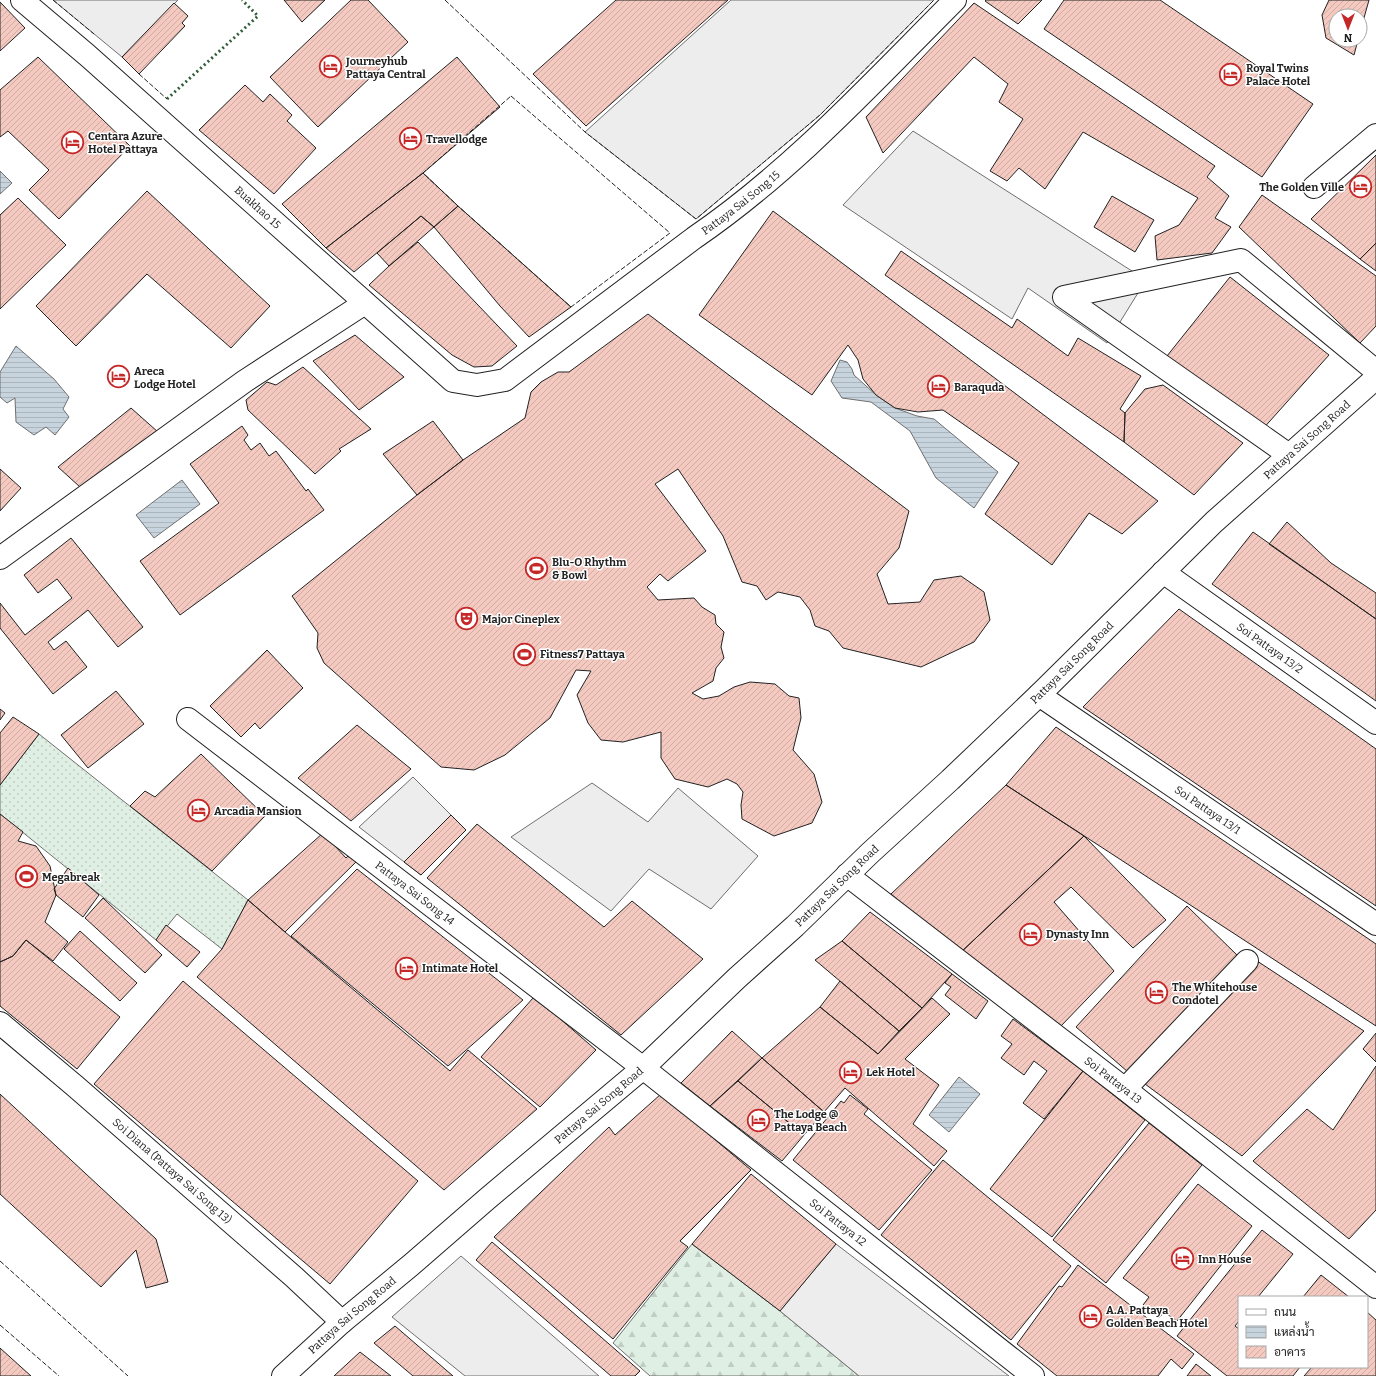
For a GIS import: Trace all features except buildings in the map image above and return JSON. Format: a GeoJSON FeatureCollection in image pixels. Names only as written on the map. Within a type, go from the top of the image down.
{"type":"FeatureCollection","features":[{"type":"Feature","properties":{"kind":"street","name":"Buakhao 15"},"geometry":{"type":"LineString","coordinates":[[22,0],[87,55],[453,381],[477,385],[505,380]]}},
{"type":"Feature","properties":{"kind":"street","name":"Pattaya Sai Song 15"},"geometry":{"type":"LineString","coordinates":[[505,380],[694,238],[719,221],[760,188],[831,125],[955,0]]}},
{"type":"Feature","properties":{"kind":"street"},"geometry":{"type":"LineString","coordinates":[[1314,187],[1376,135]]}},
{"type":"Feature","properties":{"kind":"street"},"geometry":{"type":"LineString","coordinates":[[1289,455],[1064,297],[1241,260],[1376,371]]}},
{"type":"Feature","properties":{"kind":"street"},"geometry":{"type":"LineString","coordinates":[[0,558],[245,381],[365,303]]}},
{"type":"Feature","properties":{"kind":"street","name":"Pattaya Sai Song Road"},"geometry":{"type":"LineString","coordinates":[[282,1376],[342,1322],[412,1265],[487,1199],[643,1068],[1039,695],[1214,522],[1376,378]]}},
{"type":"Feature","properties":{"kind":"street","name":"Soi Pattaya 13/2"},"geometry":{"type":"LineString","coordinates":[[1163,572],[1376,723]]}},
{"type":"Feature","properties":{"kind":"street","name":"Soi Pattaya 13/1"},"geometry":{"type":"LineString","coordinates":[[1039,695],[1376,924]]}},
{"type":"Feature","properties":{"kind":"street","name":"Pattaya Sai Song 14"},"geometry":{"type":"LineString","coordinates":[[188,719],[643,1068]]}},
{"type":"Feature","properties":{"kind":"street","name":"Soi Pattaya 13"},"geometry":{"type":"LineString","coordinates":[[847,875],[1125,1089],[1376,1287]]}},
{"type":"Feature","properties":{"kind":"street"},"geometry":{"type":"LineString","coordinates":[[1125,1089],[1247,960]]}},
{"type":"Feature","properties":{"kind":"street","name":"Soi Diana (Pattaya Sai Song 13)"},"geometry":{"type":"LineString","coordinates":[[0,1023],[105,1112],[294,1277],[342,1322]]}},
{"type":"Feature","properties":{"kind":"street","name":"Soi Pattaya 12"},"geometry":{"type":"LineString","coordinates":[[643,1068],[1033,1376]]}},
{"type":"Feature","properties":{"kind":"green space"},"geometry":{"type":"Polygon","coordinates":[[[39,734],[248,900],[222,949],[177,914],[156,940],[0,814],[0,785],[39,734]]]}},
{"type":"Feature","properties":{"kind":"green space"},"geometry":{"type":"Polygon","coordinates":[[[692,1244],[780,1311],[859,1376],[650,1376],[613,1343],[692,1244]]]}},
{"type":"Feature","properties":{"kind":"shaded area"},"geometry":{"type":"Polygon","coordinates":[[[53,0],[178,0],[122,57],[53,0]]]}},
{"type":"Feature","properties":{"kind":"shaded area"},"geometry":{"type":"Polygon","coordinates":[[[731,0],[934,0],[820,115],[696,219],[585,132],[731,0]]]}},
{"type":"Feature","properties":{"kind":"shaded area"},"geometry":{"type":"Polygon","coordinates":[[[913,131],[1146,280],[1107,343],[1028,288],[1012,319],[843,205],[913,131]]]}},
{"type":"Feature","properties":{"kind":"shaded area"},"geometry":{"type":"Polygon","coordinates":[[[413,777],[466,830],[421,875],[359,827],[413,777]]]}},
{"type":"Feature","properties":{"kind":"shaded area"},"geometry":{"type":"Polygon","coordinates":[[[592,783],[648,822],[678,788],[758,856],[711,909],[649,869],[611,911],[511,837],[592,783]]]}},
{"type":"Feature","properties":{"kind":"shaded area"},"geometry":{"type":"Polygon","coordinates":[[[836,1244],[1009,1376],[859,1376],[780,1311],[836,1244]]]}},
{"type":"Feature","properties":{"kind":"shaded area"},"geometry":{"type":"Polygon","coordinates":[[[461,1256],[599,1376],[465,1376],[392,1317],[461,1256]]]}},
{"type":"Feature","properties":{"kind":"water"},"geometry":{"type":"Polygon","coordinates":[[[0,171],[12,183],[0,194],[0,171]]]}},
{"type":"Feature","properties":{"kind":"water"},"geometry":{"type":"Polygon","coordinates":[[[16,346],[54,379],[69,397],[63,409],[69,417],[55,435],[46,427],[34,435],[16,422],[15,398],[7,403],[0,397],[0,372],[16,346]]]}},
{"type":"Feature","properties":{"kind":"water"},"geometry":{"type":"Polygon","coordinates":[[[840,360],[847,362],[854,375],[876,395],[895,408],[917,416],[934,419],[998,472],[974,508],[936,478],[910,431],[871,402],[842,398],[831,381],[840,360]]]}},
{"type":"Feature","properties":{"kind":"water"},"geometry":{"type":"Polygon","coordinates":[[[182,480],[200,504],[154,538],[136,515],[182,480]]]}},
{"type":"Feature","properties":{"kind":"water"},"geometry":{"type":"Polygon","coordinates":[[[959,1077],[980,1094],[949,1132],[929,1115],[959,1077]]]}},
{"type":"Feature","properties":{"kind":"hedge"},"geometry":{"type":"LineString","coordinates":[[167,99],[258,16],[242,0]]}},
{"type":"Feature","properties":{"kind":"fence"},"geometry":{"type":"LineString","coordinates":[[53,0],[94,34]]}},
{"type":"Feature","properties":{"kind":"fence"},"geometry":{"type":"LineString","coordinates":[[445,0],[585,132],[696,219],[820,115],[934,0]]}},
{"type":"Feature","properties":{"kind":"fence"},"geometry":{"type":"LineString","coordinates":[[139,74],[167,99]]}},
{"type":"Feature","properties":{"kind":"fence"},"geometry":{"type":"LineString","coordinates":[[511,96],[670,233],[571,307],[423,173],[511,96]]}},
{"type":"Feature","properties":{"kind":"fence"},"geometry":{"type":"LineString","coordinates":[[0,1261],[128,1376]]}},
{"type":"Feature","properties":{"kind":"fence"},"geometry":{"type":"LineString","coordinates":[[0,1325],[59,1376]]}},
{"type":"Feature","properties":{"kind":"place","name":"Journeyhub Pattaya Central"},"geometry":{"type":"Point","coordinates":[331,67]}},
{"type":"Feature","properties":{"kind":"place","name":"Royal Twins Palace Hotel"},"geometry":{"type":"Point","coordinates":[1230,74]}},
{"type":"Feature","properties":{"kind":"place","name":"Travellodge"},"geometry":{"type":"Point","coordinates":[410,139]}},
{"type":"Feature","properties":{"kind":"place","name":"Centara Azure Hotel Pattaya"},"geometry":{"type":"Point","coordinates":[72,142]}},
{"type":"Feature","properties":{"kind":"place","name":"The Golden Ville"},"geometry":{"type":"Point","coordinates":[1360,187]}},
{"type":"Feature","properties":{"kind":"place","name":"Areca Lodge Hotel"},"geometry":{"type":"Point","coordinates":[119,377]}},
{"type":"Feature","properties":{"kind":"place","name":"Baraquda"},"geometry":{"type":"Point","coordinates":[938,387]}},
{"type":"Feature","properties":{"kind":"place","name":"Blu-O Rhythm & Bowl"},"geometry":{"type":"Point","coordinates":[537,568]}},
{"type":"Feature","properties":{"kind":"place","name":"Major Cineplex"},"geometry":{"type":"Point","coordinates":[467,619]}},
{"type":"Feature","properties":{"kind":"place","name":"Fitness7 Pattaya"},"geometry":{"type":"Point","coordinates":[524,654]}},
{"type":"Feature","properties":{"kind":"place","name":"Arcadia Mansion"},"geometry":{"type":"Point","coordinates":[198,811]}},
{"type":"Feature","properties":{"kind":"place","name":"Megabreak"},"geometry":{"type":"Point","coordinates":[26,877]}},
{"type":"Feature","properties":{"kind":"place","name":"Dynasty Inn"},"geometry":{"type":"Point","coordinates":[1031,934]}},
{"type":"Feature","properties":{"kind":"place","name":"Intimate Hotel"},"geometry":{"type":"Point","coordinates":[406,968]}},
{"type":"Feature","properties":{"kind":"place","name":"The Whitehouse Condotel"},"geometry":{"type":"Point","coordinates":[1157,993]}},
{"type":"Feature","properties":{"kind":"place","name":"Lek Hotel"},"geometry":{"type":"Point","coordinates":[850,1072]}},
{"type":"Feature","properties":{"kind":"place","name":"The Lodge @ Pattaya Beach"},"geometry":{"type":"Point","coordinates":[758,1120]}},
{"type":"Feature","properties":{"kind":"place","name":"Inn House"},"geometry":{"type":"Point","coordinates":[1183,1259]}},
{"type":"Feature","properties":{"kind":"place","name":"A.A. Pattaya Golden Beach Hotel"},"geometry":{"type":"Point","coordinates":[1091,1316]}}]}
